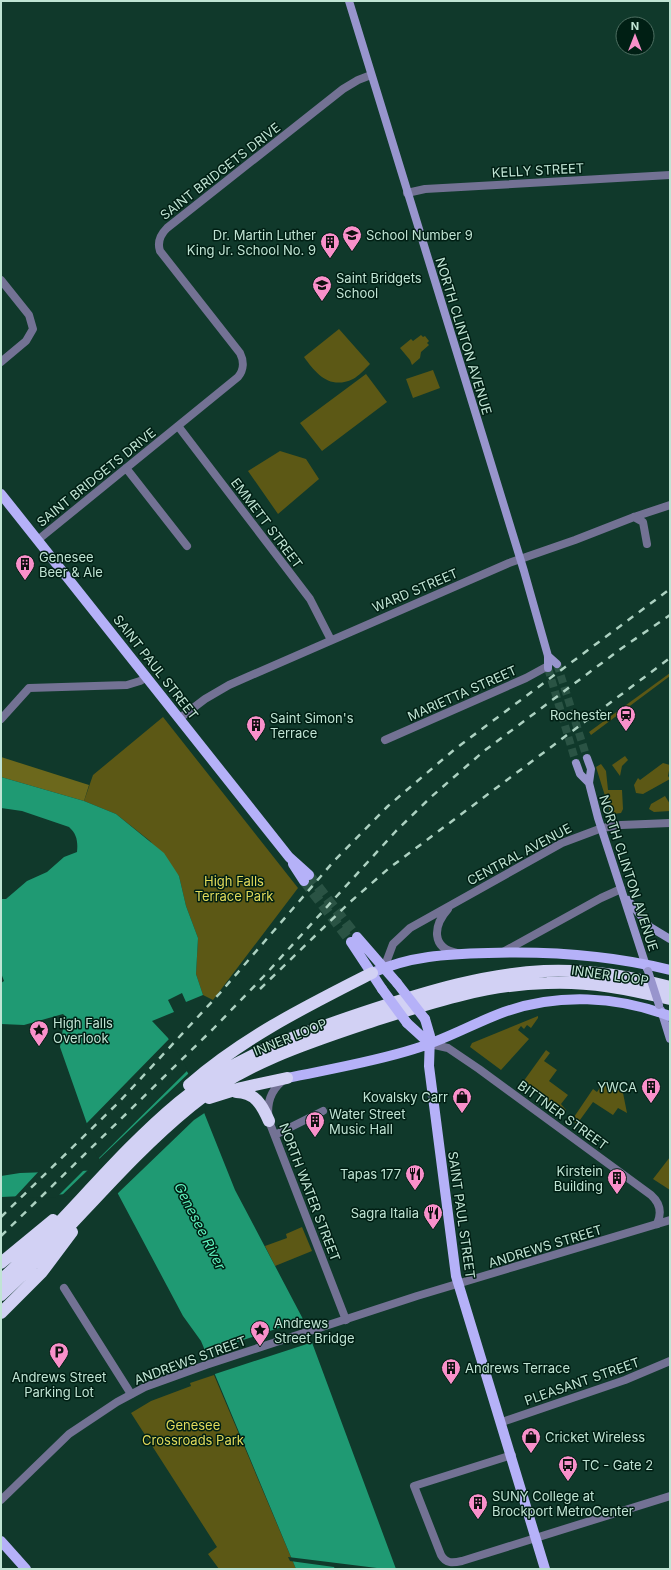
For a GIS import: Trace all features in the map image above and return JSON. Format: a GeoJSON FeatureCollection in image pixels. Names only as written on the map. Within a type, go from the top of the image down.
{"type":"FeatureCollection","features":[{"type":"Feature","properties":{"kind":"highway","name":"INNER LOOP"},"geometry":{"type":"LineString","coordinates":[[198,1082],[244,1059],[302,1034],[407,999],[478,980],[529,972],[577,972],[625,977],[670,987]]}},
{"type":"Feature","properties":{"kind":"highway"},"geometry":{"type":"LineString","coordinates":[[1,1280],[145,1133],[174,1100],[254,1035],[372,973]]}},
{"type":"Feature","properties":{"kind":"highway","name":"INNER LOOP"},"geometry":{"type":"LineString","coordinates":[[1,1295],[47,1251],[96,1198],[176,1119],[250,1068],[307,1044],[414,1008],[487,989],[532,983],[579,983],[625,988],[670,999]]}},
{"type":"Feature","properties":{"kind":"highway"},"geometry":{"type":"LineString","coordinates":[[201,1101],[222,1094],[288,1078]]}},
{"type":"Feature","properties":{"kind":"highway"},"geometry":{"type":"LineString","coordinates":[[222,1094],[243,1093],[252,1096],[258,1102],[269,1121]]}},
{"type":"Feature","properties":{"kind":"highway"},"geometry":{"type":"LineString","coordinates":[[1,1263],[80,1198]]}},
{"type":"Feature","properties":{"kind":"highway"},"geometry":{"type":"LineString","coordinates":[[1,1313],[50,1263],[96,1198]]}},
{"type":"Feature","properties":{"kind":"main road","name":"NORTH CLINTON AVENUE"},"geometry":{"type":"LineString","coordinates":[[349,1],[520,559],[548,656],[548,667]]}},
{"type":"Feature","properties":{"kind":"main road","name":"SAINT PAUL STREET"},"geometry":{"type":"LineString","coordinates":[[2,497],[39,539],[306,878]]}},
{"type":"Feature","properties":{"kind":"main road"},"geometry":{"type":"LineString","coordinates":[[548,656],[557,664]]}},
{"type":"Feature","properties":{"kind":"main road","name":"NORTH CLINTON AVENUE"},"geometry":{"type":"LineString","coordinates":[[587,758],[591,769],[589,783],[602,828],[647,968],[664,1012],[670,1039]]}},
{"type":"Feature","properties":{"kind":"main road","name":"NORTH CLINTON AVENUE"},"geometry":{"type":"LineString","coordinates":[[576,763],[580,774],[589,783]]}},
{"type":"Feature","properties":{"kind":"main road"},"geometry":{"type":"LineString","coordinates":[[621,889],[643,920],[655,931],[670,939]]}},
{"type":"Feature","properties":{"kind":"main road","name":"SAINT PAUL STREET"},"geometry":{"type":"LineString","coordinates":[[430,1044],[407,1023],[382,989],[354,939],[397,983],[425,1019],[429,1030],[430,1044],[429,1066],[458,1284],[502,1422],[545,1569]]}},
{"type":"Feature","properties":{"kind":"main road"},"geometry":{"type":"LineString","coordinates":[[372,973],[417,958],[503,952],[578,954],[630,960],[647,968],[670,970]]}},
{"type":"Feature","properties":{"kind":"main road"},"geometry":{"type":"LineString","coordinates":[[288,1078],[389,1056],[430,1044],[505,1012],[549,1001],[579,999],[609,1001],[664,1012]]}},
{"type":"Feature","properties":{"kind":"main road"},"geometry":{"type":"LineString","coordinates":[[1,1541],[26,1569]]}},
{"type":"Feature","properties":{"kind":"street","name":"SAINT BRIDGETS DRIVE"},"geometry":{"type":"LineString","coordinates":[[39,539],[238,377],[243,370],[243,361],[240,353],[162,255],[158,247],[161,235],[342,89],[371,75]]}},
{"type":"Feature","properties":{"kind":"street","name":"KELLY STREET"},"geometry":{"type":"LineString","coordinates":[[407,193],[425,189],[670,175]]}},
{"type":"Feature","properties":{"kind":"street"},"geometry":{"type":"LineString","coordinates":[[1,280],[29,315],[33,329],[26,341],[1,362]]}},
{"type":"Feature","properties":{"kind":"street","name":"EMMETT STREET"},"geometry":{"type":"LineString","coordinates":[[178,426],[307,595],[318,612],[331,640]]}},
{"type":"Feature","properties":{"kind":"street"},"geometry":{"type":"LineString","coordinates":[[126,468],[187,546]]}},
{"type":"Feature","properties":{"kind":"street","name":"WARD STREET"},"geometry":{"type":"LineString","coordinates":[[180,718],[198,703],[220,690],[331,640],[520,559],[634,517],[670,506]]}},
{"type":"Feature","properties":{"kind":"street"},"geometry":{"type":"LineString","coordinates":[[634,517],[642,522],[648,544]]}},
{"type":"Feature","properties":{"kind":"street","name":"MARIETTA STREET"},"geometry":{"type":"LineString","coordinates":[[385,740],[548,667]]}},
{"type":"Feature","properties":{"kind":"street"},"geometry":{"type":"LineString","coordinates":[[1,719],[29,688],[127,685],[147,677]]}},
{"type":"Feature","properties":{"kind":"street","name":"CENTRAL AVENUE"},"geometry":{"type":"LineString","coordinates":[[384,968],[393,944],[402,934],[562,843],[602,828],[621,825],[670,823]]}},
{"type":"Feature","properties":{"kind":"street"},"geometry":{"type":"LineString","coordinates":[[503,952],[601,898],[621,889]]}},
{"type":"Feature","properties":{"kind":"street","name":"CENTRAL AVENUE"},"geometry":{"type":"LineString","coordinates":[[453,904],[445,912],[439,922],[437,928],[438,937],[445,948],[460,954]]}},
{"type":"Feature","properties":{"kind":"street","name":"BITTNER STREET"},"geometry":{"type":"LineString","coordinates":[[430,1044],[448,1048],[479,1069],[656,1201],[660,1210],[657,1224]]}},
{"type":"Feature","properties":{"kind":"street","name":"NORTH WATER STREET"},"geometry":{"type":"LineString","coordinates":[[288,1078],[279,1084],[270,1097],[268,1106],[269,1121],[346,1320]]}},
{"type":"Feature","properties":{"kind":"street"},"geometry":{"type":"LineString","coordinates":[[275,1135],[323,1111]]}},
{"type":"Feature","properties":{"kind":"street","name":"ANDREWS STREET"},"geometry":{"type":"LineString","coordinates":[[1,1500],[63,1438],[131,1394],[206,1365],[458,1284],[670,1220]]}},
{"type":"Feature","properties":{"kind":"street"},"geometry":{"type":"LineString","coordinates":[[64,1288],[131,1394]]}},
{"type":"Feature","properties":{"kind":"street","name":"PLEASANT STREET"},"geometry":{"type":"LineString","coordinates":[[502,1422],[626,1380],[670,1361]]}},
{"type":"Feature","properties":{"kind":"street"},"geometry":{"type":"LineString","coordinates":[[512,1455],[414,1486],[441,1555],[449,1562],[462,1561],[670,1496]]}},
{"type":"Feature","properties":{"kind":"green space"},"geometry":{"type":"Polygon","coordinates":[[[339,329],[370,364],[353,379],[337,383],[324,378],[313,369],[304,357],[339,329]]]}},
{"type":"Feature","properties":{"kind":"green space"},"geometry":{"type":"Polygon","coordinates":[[[421,335],[423,337],[425,336],[429,341],[427,343],[429,345],[421,352],[420,358],[412,365],[410,360],[400,348],[411,339],[413,341],[421,335]]]}},
{"type":"Feature","properties":{"kind":"green space"},"geometry":{"type":"Polygon","coordinates":[[[433,370],[440,388],[413,398],[406,379],[433,370]]]}},
{"type":"Feature","properties":{"kind":"green space"},"geometry":{"type":"Polygon","coordinates":[[[366,374],[387,402],[322,451],[300,423],[366,374]]]}},
{"type":"Feature","properties":{"kind":"green space"},"geometry":{"type":"Polygon","coordinates":[[[280,451],[306,459],[319,479],[278,514],[248,471],[280,451]]]}},
{"type":"Feature","properties":{"kind":"green space"},"geometry":{"type":"Polygon","coordinates":[[[670,673],[670,676],[591,735],[589,732],[670,673]]]}},
{"type":"Feature","properties":{"kind":"green space","name":"High Falls Terrace Park"},"geometry":{"type":"Polygon","coordinates":[[[163,717],[298,888],[213,1000],[203,995],[196,974],[198,938],[186,906],[179,876],[150,841],[116,814],[84,801],[93,775],[163,717]]]}},
{"type":"Feature","properties":{"kind":"green space"},"geometry":{"type":"Polygon","coordinates":[[[625,756],[628,760],[622,766],[620,776],[612,765],[625,756]]]}},
{"type":"Feature","properties":{"kind":"green space"},"geometry":{"type":"Polygon","coordinates":[[[663,763],[670,765],[668,776],[670,779],[643,794],[636,793],[634,785],[638,778],[640,780],[663,763]]]}},
{"type":"Feature","properties":{"kind":"green space"},"geometry":{"type":"Polygon","coordinates":[[[601,764],[606,771],[608,790],[622,790],[623,809],[621,813],[613,814],[610,812],[596,767],[601,764]]]}},
{"type":"Feature","properties":{"kind":"green space"},"geometry":{"type":"Polygon","coordinates":[[[665,796],[670,804],[670,811],[654,812],[649,809],[651,804],[665,796]]]}},
{"type":"Feature","properties":{"kind":"green space"},"geometry":{"type":"Polygon","coordinates":[[[538,1016],[531,1028],[527,1025],[524,1029],[521,1026],[518,1030],[529,1039],[501,1070],[470,1047],[472,1043],[538,1016]]]}},
{"type":"Feature","properties":{"kind":"green space"},"geometry":{"type":"Polygon","coordinates":[[[546,1050],[550,1053],[544,1061],[557,1070],[549,1081],[568,1095],[561,1104],[566,1110],[563,1114],[523,1082],[546,1050]]]}},
{"type":"Feature","properties":{"kind":"green space"},"geometry":{"type":"Polygon","coordinates":[[[605,1080],[623,1093],[627,1113],[618,1108],[613,1115],[593,1102],[577,1124],[572,1120],[593,1089],[597,1092],[605,1080]]]}},
{"type":"Feature","properties":{"kind":"green space"},"geometry":{"type":"Polygon","coordinates":[[[670,1157],[670,1190],[653,1179],[670,1157]]]}},
{"type":"Feature","properties":{"kind":"green space"},"geometry":{"type":"Polygon","coordinates":[[[302,1227],[312,1251],[275,1266],[265,1246],[287,1238],[286,1234],[302,1227]]]}},
{"type":"Feature","properties":{"kind":"green space","name":"Genesee Crossroads Park"},"geometry":{"type":"Polygon","coordinates":[[[214,1375],[296,1569],[219,1569],[208,1554],[217,1547],[131,1413],[151,1401],[191,1386],[190,1383],[214,1375]]]}},
{"type":"Feature","properties":{"kind":"shaded area"},"geometry":{"type":"Polygon","coordinates":[[[1,757],[89,785],[84,801],[1,777],[1,757]]]}},
{"type":"Feature","properties":{"kind":"water","name":"Genesee River"},"geometry":{"type":"Polygon","coordinates":[[[1,777],[84,801],[116,814],[164,853],[179,876],[186,906],[198,938],[196,974],[203,995],[186,1002],[182,993],[168,1000],[174,1012],[152,1021],[168,1038],[189,1075],[235,1190],[304,1321],[396,1569],[296,1569],[201,1341],[183,1316],[117,1192],[1,1197],[1,1176],[20,1173],[106,1170],[99,1158],[60,1047],[65,1016],[63,1014],[24,1025],[1,1024],[1,983],[4,981],[1,973],[1,899],[6,899],[27,881],[47,872],[64,857],[77,852],[77,845],[75,835],[69,827],[22,811],[1,808],[1,777]]]}},
{"type":"Feature","properties":{"kind":"pier"},"geometry":{"type":"Polygon","coordinates":[[[170,1038],[188,1070],[98,1159],[85,1125],[170,1038]]]}},
{"type":"Feature","properties":{"kind":"pier"},"geometry":{"type":"Polygon","coordinates":[[[190,1072],[206,1112],[194,1120],[116,1195],[60,1197],[89,1169],[103,1169],[98,1160],[190,1072]]]}},
{"type":"Feature","properties":{"kind":"pier"},"geometry":{"type":"Polygon","coordinates":[[[40,1170],[84,1170],[57,1197],[14,1198],[40,1170]]]}},
{"type":"Feature","properties":{"kind":"pier","name":"Andrews Street Bridge"},"geometry":{"type":"Polygon","coordinates":[[[303,1320],[309,1330],[313,1342],[212,1375],[204,1353],[303,1320]]]}},
{"type":"Feature","properties":{"kind":"pier"},"geometry":{"type":"Polygon","coordinates":[[[288,1557],[385,1569],[335,1569],[334,1567],[290,1561],[288,1557]]]}},
{"type":"Feature","properties":{"kind":"tunnel"},"geometry":{"type":"LineString","coordinates":[[557,664],[587,758]]}},
{"type":"Feature","properties":{"kind":"tunnel"},"geometry":{"type":"LineString","coordinates":[[548,668],[576,763]]}},
{"type":"Feature","properties":{"kind":"tunnel"},"geometry":{"type":"LineString","coordinates":[[309,875],[357,937]]}},
{"type":"Feature","properties":{"kind":"tunnel"},"geometry":{"type":"LineString","coordinates":[[304,881],[351,942]]}},
{"type":"Feature","properties":{"kind":"railway"},"geometry":{"type":"LineString","coordinates":[[1,1217],[119,1102],[220,993],[334,861],[388,806],[455,749],[670,589]]}},
{"type":"Feature","properties":{"kind":"railway"},"geometry":{"type":"LineString","coordinates":[[1,1236],[213,1029],[264,976],[396,831],[431,797],[484,751],[622,648],[670,615]]}},
{"type":"Feature","properties":{"kind":"railway"},"geometry":{"type":"LineString","coordinates":[[260,989],[349,903],[388,869],[670,658]]}},
{"type":"Feature","properties":{"kind":"place","name":"School Number 9"},"geometry":{"type":"Point","coordinates":[352,252]}},
{"type":"Feature","properties":{"kind":"place","name":"Dr. Martin Luther King Jr. School No. 9"},"geometry":{"type":"Point","coordinates":[330,259]}},
{"type":"Feature","properties":{"kind":"place","name":"Saint Bridgets School"},"geometry":{"type":"Point","coordinates":[322,302]}},
{"type":"Feature","properties":{"kind":"place","name":"Genesee Beer & Ale"},"geometry":{"type":"Point","coordinates":[25,581]}},
{"type":"Feature","properties":{"kind":"place","name":"Rochester"},"geometry":{"type":"Point","coordinates":[626,732]}},
{"type":"Feature","properties":{"kind":"place","name":"Saint Simon's Terrace"},"geometry":{"type":"Point","coordinates":[256,742]}},
{"type":"Feature","properties":{"kind":"place","name":"High Falls Overlook"},"geometry":{"type":"Point","coordinates":[39,1047]}},
{"type":"Feature","properties":{"kind":"place","name":"YWCA"},"geometry":{"type":"Point","coordinates":[651,1104]}},
{"type":"Feature","properties":{"kind":"place","name":"Kovalsky Carr"},"geometry":{"type":"Point","coordinates":[462,1114]}},
{"type":"Feature","properties":{"kind":"place","name":"Water Street Music Hall"},"geometry":{"type":"Point","coordinates":[315,1138]}},
{"type":"Feature","properties":{"kind":"place","name":"Tapas 177"},"geometry":{"type":"Point","coordinates":[415,1191]}},
{"type":"Feature","properties":{"kind":"place","name":"Kirstein Building"},"geometry":{"type":"Point","coordinates":[617,1195]}},
{"type":"Feature","properties":{"kind":"place","name":"Sagra Italia"},"geometry":{"type":"Point","coordinates":[433,1230]}},
{"type":"Feature","properties":{"kind":"place","name":"Andrews Street Bridge"},"geometry":{"type":"Point","coordinates":[260,1347]}},
{"type":"Feature","properties":{"kind":"place","name":"Andrews Street Parking Lot"},"geometry":{"type":"Point","coordinates":[59,1369]}},
{"type":"Feature","properties":{"kind":"place","name":"Andrews Terrace"},"geometry":{"type":"Point","coordinates":[451,1385]}},
{"type":"Feature","properties":{"kind":"place","name":"Cricket Wireless"},"geometry":{"type":"Point","coordinates":[531,1454]}},
{"type":"Feature","properties":{"kind":"place","name":"TC - Gate 2"},"geometry":{"type":"Point","coordinates":[568,1482]}},
{"type":"Feature","properties":{"kind":"place","name":"SUNY College at Brockport MetroCenter"},"geometry":{"type":"Point","coordinates":[478,1520]}}]}
